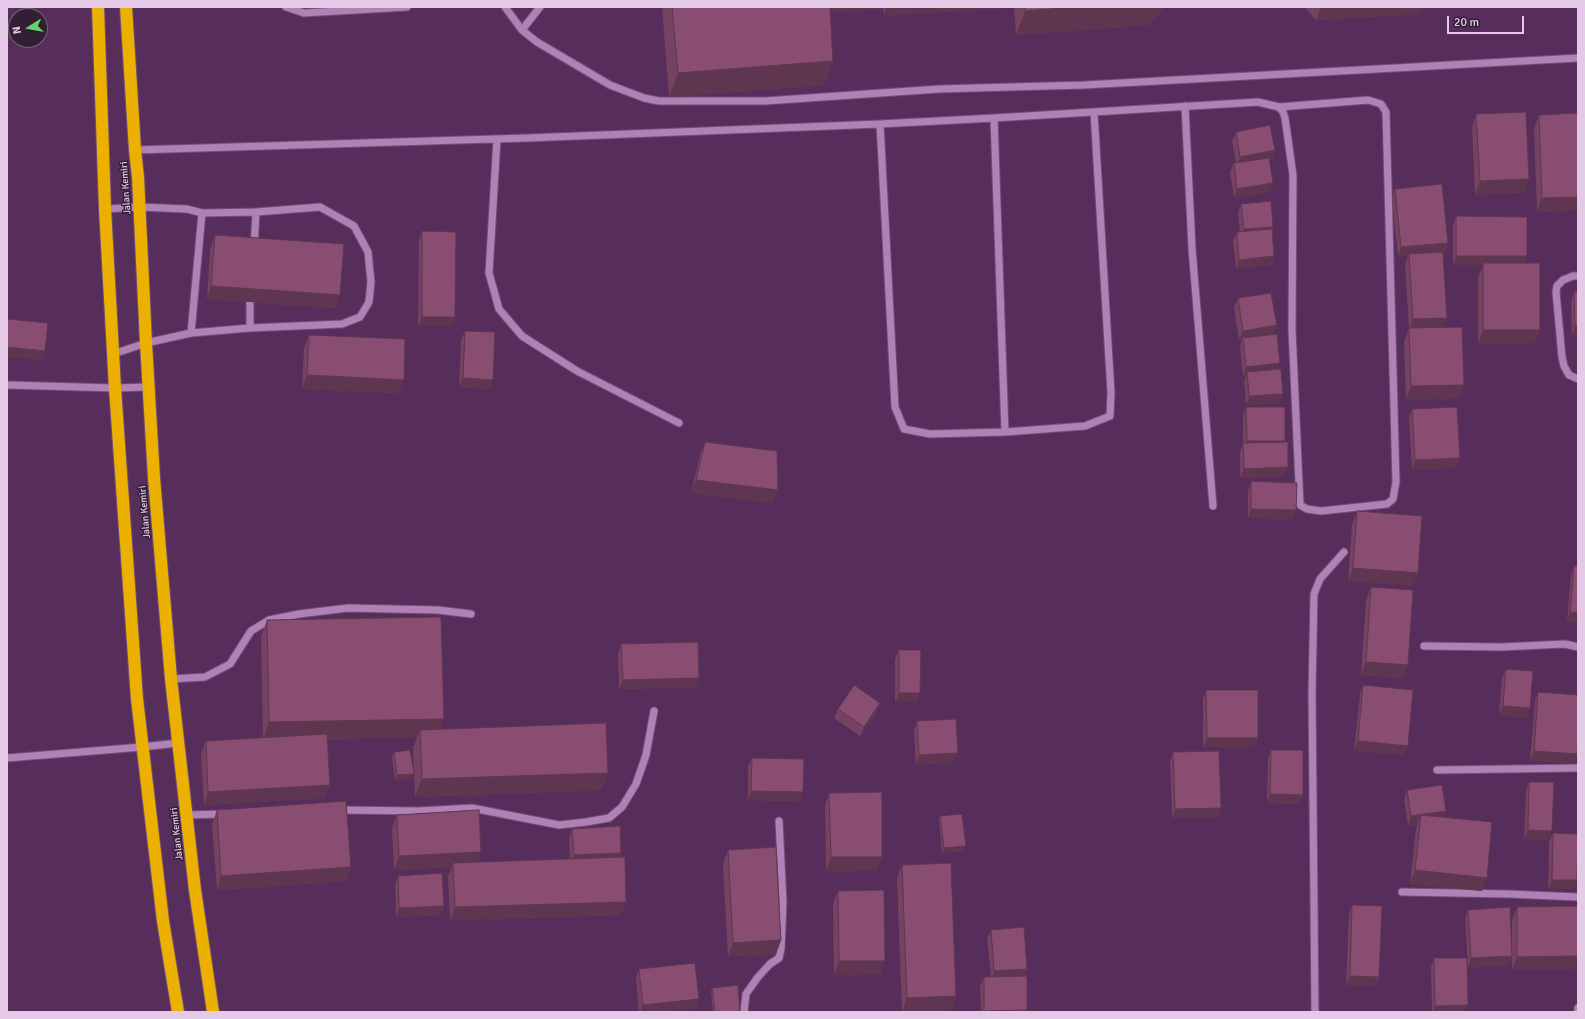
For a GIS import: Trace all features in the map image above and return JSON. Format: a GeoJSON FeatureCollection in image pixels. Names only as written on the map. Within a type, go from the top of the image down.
{"type":"FeatureCollection","features":[{"type":"Feature","properties":{"kind":"highway","name":"Jalan Kemiri"},"geometry":{"type":"LineString","coordinates":[[98,7],[105,209],[113,354],[137,691],[142,748],[163,921],[178,1012]]}},
{"type":"Feature","properties":{"kind":"highway","name":"Jalan Kemiri"},"geometry":{"type":"LineString","coordinates":[[126,7],[138,176],[154,478],[171,679],[195,890],[213,1012]]}},
{"type":"Feature","properties":{"kind":"street"},"geometry":{"type":"LineString","coordinates":[[286,7],[304,13],[408,7]]}},
{"type":"Feature","properties":{"kind":"street"},"geometry":{"type":"LineString","coordinates":[[505,7],[522,30],[537,42],[610,85],[644,98],[659,101],[765,101],[939,89],[1084,85],[1578,58]]}},
{"type":"Feature","properties":{"kind":"street"},"geometry":{"type":"LineString","coordinates":[[522,30],[540,7]]}},
{"type":"Feature","properties":{"kind":"street"},"geometry":{"type":"LineString","coordinates":[[135,150],[497,139],[880,124],[1258,102],[1279,107],[1368,100],[1381,104],[1386,112],[1396,482],[1392,499],[1387,504],[1321,511],[1307,509],[1300,505],[1292,330],[1293,175],[1285,118],[1279,107]]}},
{"type":"Feature","properties":{"kind":"street"},"geometry":{"type":"LineString","coordinates":[[1185,106],[1192,248],[1213,506]]}},
{"type":"Feature","properties":{"kind":"street"},"geometry":{"type":"LineString","coordinates":[[880,124],[895,407],[904,429],[930,434],[1005,432],[1085,426],[1110,416],[1111,385],[1094,112]]}},
{"type":"Feature","properties":{"kind":"street"},"geometry":{"type":"LineString","coordinates":[[994,118],[1005,432]]}},
{"type":"Feature","properties":{"kind":"street"},"geometry":{"type":"LineString","coordinates":[[497,139],[489,273],[499,309],[522,336],[577,371],[679,423]]}},
{"type":"Feature","properties":{"kind":"street"},"geometry":{"type":"LineString","coordinates":[[105,209],[139,207],[187,209],[202,214],[256,212],[320,207],[354,226],[368,252],[371,282],[369,302],[360,317],[342,324],[250,328],[191,333],[146,343],[113,354]]}},
{"type":"Feature","properties":{"kind":"street"},"geometry":{"type":"LineString","coordinates":[[254,252],[256,212]]}},
{"type":"Feature","properties":{"kind":"street"},"geometry":{"type":"LineString","coordinates":[[191,333],[202,214]]}},
{"type":"Feature","properties":{"kind":"street"},"geometry":{"type":"LineString","coordinates":[[1578,276],[1573,276],[1563,280],[1557,286],[1556,292],[1564,366],[1569,375],[1578,379]]}},
{"type":"Feature","properties":{"kind":"street"},"geometry":{"type":"LineString","coordinates":[[250,301],[250,328]]}},
{"type":"Feature","properties":{"kind":"street"},"geometry":{"type":"LineString","coordinates":[[7,385],[115,388],[148,386]]}},
{"type":"Feature","properties":{"kind":"street"},"geometry":{"type":"LineString","coordinates":[[1315,1012],[1312,692],[1314,594],[1320,579],[1344,552]]}},
{"type":"Feature","properties":{"kind":"street"},"geometry":{"type":"LineString","coordinates":[[171,679],[205,677],[230,664],[251,630],[268,620],[299,614],[348,608],[438,610],[471,614]]}},
{"type":"Feature","properties":{"kind":"street"},"geometry":{"type":"LineString","coordinates":[[1424,646],[1501,647],[1565,644],[1578,647]]}},
{"type":"Feature","properties":{"kind":"street"},"geometry":{"type":"LineString","coordinates":[[335,810],[419,811],[472,808],[559,825],[609,818],[622,807],[636,784],[646,754],[654,711]]}},
{"type":"Feature","properties":{"kind":"street"},"geometry":{"type":"LineString","coordinates":[[7,758],[142,748],[178,743]]}},
{"type":"Feature","properties":{"kind":"street"},"geometry":{"type":"LineString","coordinates":[[1437,770],[1578,768]]}},
{"type":"Feature","properties":{"kind":"street"},"geometry":{"type":"LineString","coordinates":[[186,815],[233,814]]}},
{"type":"Feature","properties":{"kind":"street"},"geometry":{"type":"LineString","coordinates":[[744,1012],[746,994],[758,977],[778,958],[781,948],[783,902],[779,821]]}},
{"type":"Feature","properties":{"kind":"street"},"geometry":{"type":"LineString","coordinates":[[1402,892],[1578,897]]}},
{"type":"Feature","properties":{"kind":"building"},"geometry":{"type":"Polygon","coordinates":[[[672,7],[830,7],[833,61],[678,73],[672,7]]]}},
{"type":"Feature","properties":{"kind":"building"},"geometry":{"type":"Polygon","coordinates":[[[1025,7],[1075,7],[1025,11],[1025,7]]]}},
{"type":"Feature","properties":{"kind":"building"},"geometry":{"type":"Polygon","coordinates":[[[1526,112],[1529,179],[1480,181],[1476,114],[1526,112]]]}},
{"type":"Feature","properties":{"kind":"building"},"geometry":{"type":"Polygon","coordinates":[[[1578,113],[1578,197],[1542,198],[1539,115],[1578,113]]]}},
{"type":"Feature","properties":{"kind":"building"},"geometry":{"type":"Polygon","coordinates":[[[1270,125],[1275,150],[1240,157],[1236,132],[1270,125]]]}},
{"type":"Feature","properties":{"kind":"building"},"geometry":{"type":"Polygon","coordinates":[[[1269,158],[1273,183],[1237,189],[1234,163],[1269,158]]]}},
{"type":"Feature","properties":{"kind":"building"},"geometry":{"type":"Polygon","coordinates":[[[1442,184],[1448,243],[1401,247],[1395,189],[1442,184]]]}},
{"type":"Feature","properties":{"kind":"building"},"geometry":{"type":"Polygon","coordinates":[[[1271,201],[1273,227],[1244,229],[1241,204],[1271,201]]]}},
{"type":"Feature","properties":{"kind":"building"},"geometry":{"type":"Polygon","coordinates":[[[1456,216],[1527,217],[1527,256],[1456,256],[1456,216]]]}},
{"type":"Feature","properties":{"kind":"building"},"geometry":{"type":"Polygon","coordinates":[[[1272,229],[1274,256],[1239,260],[1237,232],[1272,229]]]}},
{"type":"Feature","properties":{"kind":"building"},"geometry":{"type":"Polygon","coordinates":[[[422,231],[456,232],[455,317],[422,317],[422,231]]]}},
{"type":"Feature","properties":{"kind":"building"},"geometry":{"type":"Polygon","coordinates":[[[215,235],[344,244],[340,295],[211,286],[215,235]]]}},
{"type":"Feature","properties":{"kind":"building"},"geometry":{"type":"Polygon","coordinates":[[[1443,252],[1447,318],[1413,319],[1409,254],[1443,252]]]}},
{"type":"Feature","properties":{"kind":"building"},"geometry":{"type":"Polygon","coordinates":[[[1483,263],[1540,263],[1540,330],[1483,330],[1483,263]]]}},
{"type":"Feature","properties":{"kind":"building"},"geometry":{"type":"Polygon","coordinates":[[[1574,292],[1578,292],[1578,326],[1575,326],[1574,292]]]}},
{"type":"Feature","properties":{"kind":"building"},"geometry":{"type":"Polygon","coordinates":[[[1271,293],[1277,325],[1243,331],[1238,298],[1271,293]]]}},
{"type":"Feature","properties":{"kind":"building"},"geometry":{"type":"Polygon","coordinates":[[[7,319],[48,323],[45,351],[7,347],[7,319]]]}},
{"type":"Feature","properties":{"kind":"building"},"geometry":{"type":"Polygon","coordinates":[[[1462,327],[1464,385],[1411,386],[1409,328],[1462,327]]]}},
{"type":"Feature","properties":{"kind":"building"},"geometry":{"type":"Polygon","coordinates":[[[465,331],[495,332],[493,380],[463,378],[465,331]]]}},
{"type":"Feature","properties":{"kind":"building"},"geometry":{"type":"Polygon","coordinates":[[[1277,334],[1280,363],[1246,367],[1243,338],[1277,334]]]}},
{"type":"Feature","properties":{"kind":"building"},"geometry":{"type":"Polygon","coordinates":[[[309,335],[405,339],[404,380],[307,375],[309,335]]]}},
{"type":"Feature","properties":{"kind":"building"},"geometry":{"type":"Polygon","coordinates":[[[1281,369],[1283,394],[1249,396],[1247,372],[1281,369]]]}},
{"type":"Feature","properties":{"kind":"building"},"geometry":{"type":"Polygon","coordinates":[[[1246,407],[1285,407],[1285,441],[1247,441],[1246,407]]]}},
{"type":"Feature","properties":{"kind":"building"},"geometry":{"type":"Polygon","coordinates":[[[1457,407],[1460,458],[1415,460],[1412,409],[1457,407]]]}},
{"type":"Feature","properties":{"kind":"building"},"geometry":{"type":"Polygon","coordinates":[[[705,442],[777,451],[778,490],[696,480],[705,442]]]}},
{"type":"Feature","properties":{"kind":"building"},"geometry":{"type":"Polygon","coordinates":[[[1288,442],[1288,467],[1244,469],[1243,443],[1288,442]]]}},
{"type":"Feature","properties":{"kind":"building"},"geometry":{"type":"Polygon","coordinates":[[[1251,481],[1297,483],[1296,510],[1251,509],[1251,481]]]}},
{"type":"Feature","properties":{"kind":"building"},"geometry":{"type":"Polygon","coordinates":[[[1357,511],[1422,516],[1418,573],[1353,568],[1357,511]]]}},
{"type":"Feature","properties":{"kind":"building"},"geometry":{"type":"Polygon","coordinates":[[[1574,566],[1578,566],[1578,613],[1570,612],[1574,566]]]}},
{"type":"Feature","properties":{"kind":"building"},"geometry":{"type":"Polygon","coordinates":[[[1371,587],[1413,590],[1408,665],[1366,662],[1371,587]]]}},
{"type":"Feature","properties":{"kind":"building"},"geometry":{"type":"Polygon","coordinates":[[[441,617],[444,719],[269,722],[267,620],[441,617]]]}},
{"type":"Feature","properties":{"kind":"building"},"geometry":{"type":"Polygon","coordinates":[[[698,642],[699,678],[623,680],[621,644],[698,642]]]}},
{"type":"Feature","properties":{"kind":"building"},"geometry":{"type":"Polygon","coordinates":[[[899,650],[921,650],[920,693],[899,693],[899,650]]]}},
{"type":"Feature","properties":{"kind":"building"},"geometry":{"type":"Polygon","coordinates":[[[1506,669],[1533,671],[1530,708],[1503,706],[1506,669]]]}},
{"type":"Feature","properties":{"kind":"building"},"geometry":{"type":"Polygon","coordinates":[[[854,685],[880,703],[864,727],[838,709],[854,685]]]}},
{"type":"Feature","properties":{"kind":"building"},"geometry":{"type":"Polygon","coordinates":[[[1363,685],[1413,690],[1408,746],[1358,741],[1363,685]]]}},
{"type":"Feature","properties":{"kind":"building"},"geometry":{"type":"Polygon","coordinates":[[[1206,690],[1258,690],[1258,738],[1207,738],[1206,690]]]}},
{"type":"Feature","properties":{"kind":"building"},"geometry":{"type":"Polygon","coordinates":[[[1538,692],[1578,695],[1577,754],[1534,751],[1538,692]]]}},
{"type":"Feature","properties":{"kind":"building"},"geometry":{"type":"Polygon","coordinates":[[[956,719],[958,753],[919,755],[917,721],[956,719]]]}},
{"type":"Feature","properties":{"kind":"building"},"geometry":{"type":"Polygon","coordinates":[[[606,723],[608,773],[422,779],[420,730],[606,723]]]}},
{"type":"Feature","properties":{"kind":"building"},"geometry":{"type":"Polygon","coordinates":[[[327,734],[330,785],[208,792],[206,741],[327,734]]]}},
{"type":"Feature","properties":{"kind":"building"},"geometry":{"type":"Polygon","coordinates":[[[410,750],[414,774],[397,775],[394,752],[410,750]]]}},
{"type":"Feature","properties":{"kind":"building"},"geometry":{"type":"Polygon","coordinates":[[[1271,750],[1303,750],[1303,795],[1270,794],[1271,750]]]}},
{"type":"Feature","properties":{"kind":"building"},"geometry":{"type":"Polygon","coordinates":[[[1219,751],[1221,808],[1175,809],[1173,752],[1219,751]]]}},
{"type":"Feature","properties":{"kind":"building"},"geometry":{"type":"Polygon","coordinates":[[[752,758],[804,759],[803,792],[751,791],[752,758]]]}},
{"type":"Feature","properties":{"kind":"building"},"geometry":{"type":"Polygon","coordinates":[[[1529,782],[1554,782],[1552,831],[1528,830],[1529,782]]]}},
{"type":"Feature","properties":{"kind":"building"},"geometry":{"type":"Polygon","coordinates":[[[1442,785],[1446,811],[1411,816],[1407,790],[1442,785]]]}},
{"type":"Feature","properties":{"kind":"building"},"geometry":{"type":"Polygon","coordinates":[[[882,792],[882,857],[831,857],[829,793],[882,792]]]}},
{"type":"Feature","properties":{"kind":"building"},"geometry":{"type":"Polygon","coordinates":[[[346,801],[351,867],[221,876],[217,810],[346,801]]]}},
{"type":"Feature","properties":{"kind":"building"},"geometry":{"type":"Polygon","coordinates":[[[479,810],[481,852],[399,856],[397,815],[479,810]]]}},
{"type":"Feature","properties":{"kind":"building"},"geometry":{"type":"Polygon","coordinates":[[[962,814],[966,846],[944,848],[940,816],[962,814]]]}},
{"type":"Feature","properties":{"kind":"building"},"geometry":{"type":"Polygon","coordinates":[[[1421,815],[1492,822],[1487,878],[1415,870],[1421,815]]]}},
{"type":"Feature","properties":{"kind":"building"},"geometry":{"type":"Polygon","coordinates":[[[620,826],[621,853],[574,855],[572,829],[620,826]]]}},
{"type":"Feature","properties":{"kind":"building"},"geometry":{"type":"Polygon","coordinates":[[[1553,833],[1578,834],[1577,880],[1552,880],[1553,833]]]}},
{"type":"Feature","properties":{"kind":"building"},"geometry":{"type":"Polygon","coordinates":[[[776,847],[781,940],[733,943],[728,850],[776,847]]]}},
{"type":"Feature","properties":{"kind":"building"},"geometry":{"type":"Polygon","coordinates":[[[625,857],[626,902],[455,907],[453,863],[625,857]]]}},
{"type":"Feature","properties":{"kind":"building"},"geometry":{"type":"Polygon","coordinates":[[[951,863],[956,996],[907,998],[902,865],[951,863]]]}},
{"type":"Feature","properties":{"kind":"building"},"geometry":{"type":"Polygon","coordinates":[[[442,873],[444,906],[399,908],[398,876],[442,873]]]}},
{"type":"Feature","properties":{"kind":"building"},"geometry":{"type":"Polygon","coordinates":[[[884,890],[885,961],[839,961],[838,891],[884,890]]]}},
{"type":"Feature","properties":{"kind":"building"},"geometry":{"type":"Polygon","coordinates":[[[1352,905],[1382,906],[1379,977],[1350,976],[1352,905]]]}},
{"type":"Feature","properties":{"kind":"building"},"geometry":{"type":"Polygon","coordinates":[[[1578,906],[1578,956],[1517,957],[1517,907],[1578,906]]]}},
{"type":"Feature","properties":{"kind":"building"},"geometry":{"type":"Polygon","coordinates":[[[1510,907],[1512,956],[1471,958],[1468,910],[1510,907]]]}},
{"type":"Feature","properties":{"kind":"building"},"geometry":{"type":"Polygon","coordinates":[[[1024,927],[1027,969],[994,971],[991,930],[1024,927]]]}},
{"type":"Feature","properties":{"kind":"building"},"geometry":{"type":"Polygon","coordinates":[[[1434,958],[1467,958],[1468,1005],[1435,1006],[1434,958]]]}},
{"type":"Feature","properties":{"kind":"building"},"geometry":{"type":"Polygon","coordinates":[[[695,963],[699,999],[643,1005],[639,969],[695,963]]]}},
{"type":"Feature","properties":{"kind":"building"},"geometry":{"type":"Polygon","coordinates":[[[1027,976],[1027,1010],[984,1011],[984,977],[1027,976]]]}},
{"type":"Feature","properties":{"kind":"building"},"geometry":{"type":"Polygon","coordinates":[[[738,985],[740,1012],[715,1012],[712,988],[738,985]]]}}]}
